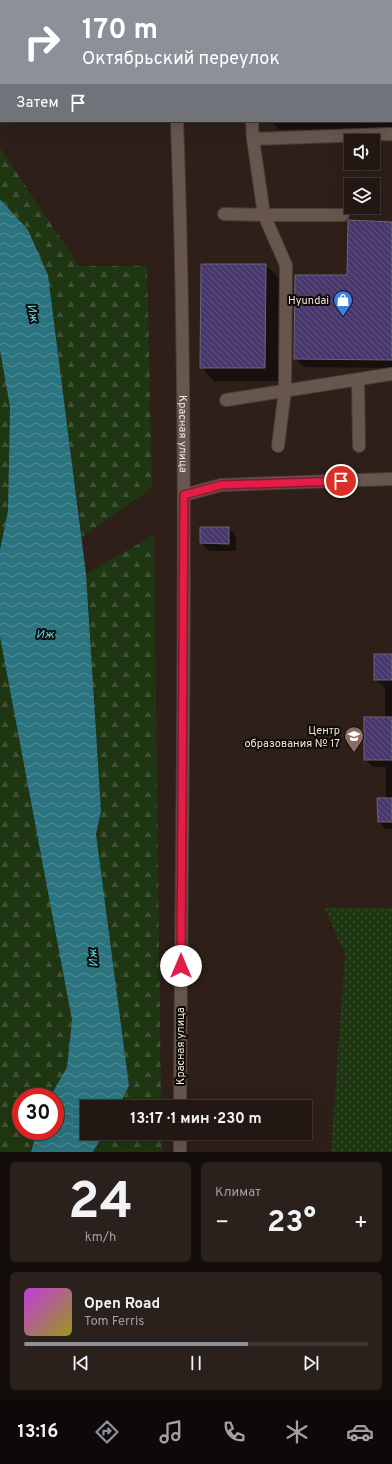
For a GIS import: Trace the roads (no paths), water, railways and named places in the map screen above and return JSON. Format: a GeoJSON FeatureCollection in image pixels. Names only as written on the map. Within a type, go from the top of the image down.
{"type":"FeatureCollection","features":[{"type":"Feature","properties":{"kind":"street","name":"Красная улица"},"geometry":{"type":"LineString","coordinates":[[177,122],[182,244],[184,495],[180,1100]]}},
{"type":"Feature","properties":{"kind":"street"},"geometry":{"type":"LineString","coordinates":[[252,122],[253,139],[264,215],[286,265],[285,390],[278,446]]}},
{"type":"Feature","properties":{"kind":"street"},"geometry":{"type":"LineString","coordinates":[[253,139],[392,134]]}},
{"type":"Feature","properties":{"kind":"street"},"geometry":{"type":"LineString","coordinates":[[224,214],[343,215]]}},
{"type":"Feature","properties":{"kind":"street"},"geometry":{"type":"LineString","coordinates":[[226,400],[392,374]]}},
{"type":"Feature","properties":{"kind":"street"},"geometry":{"type":"LineString","coordinates":[[358,380],[359,446]]}},
{"type":"Feature","properties":{"kind":"street"},"geometry":{"type":"LineString","coordinates":[[184,495],[221,485],[392,479]]}},
{"type":"Feature","properties":{"kind":"street"},"geometry":{"type":"LineString","coordinates":[[180,1140],[180,1152]]}},
{"type":"Feature","properties":{"kind":"water","name":"Иж"},"geometry":{"type":"Polygon","coordinates":[[[0,199],[28,230],[48,275],[86,574],[101,811],[96,834],[129,1086],[122,1100],[80,1100],[80,1140],[100,1140],[93,1152],[31,1152],[34,1140],[64,1140],[64,1088],[55,1088],[67,1067],[72,1020],[0,637],[0,550],[8,511],[10,407],[0,350],[0,199]]]}},
{"type":"Feature","properties":{"kind":"place","name":"Hyundai"},"geometry":{"type":"Point","coordinates":[343,317]}},
{"type":"Feature","properties":{"kind":"place","name":"Центр образования № 17"},"geometry":{"type":"Point","coordinates":[354,753]}}]}
